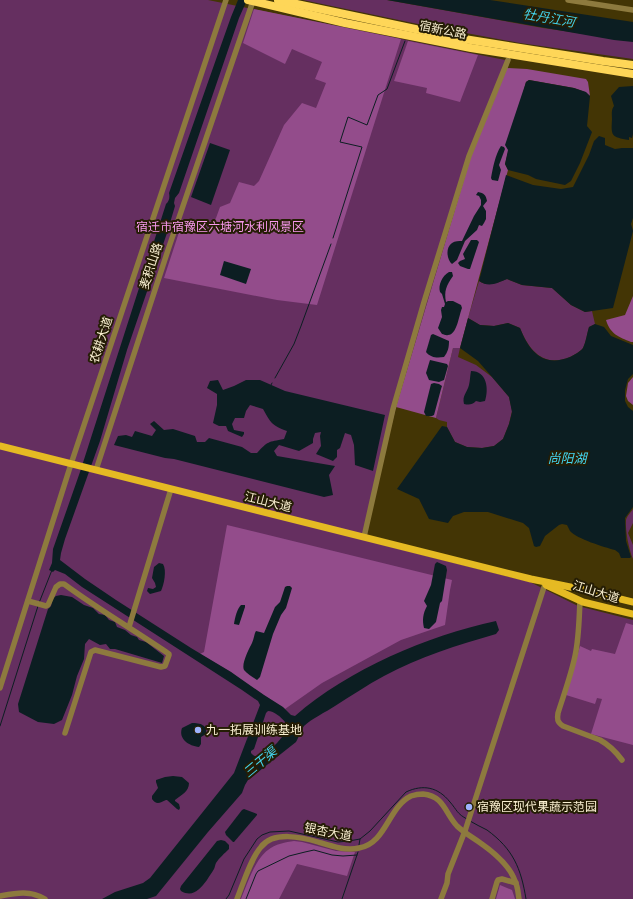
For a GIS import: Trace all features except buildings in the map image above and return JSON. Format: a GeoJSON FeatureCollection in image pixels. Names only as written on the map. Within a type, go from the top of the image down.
{"type":"FeatureCollection","features":[{"type":"Feature","properties":{"kind":"highway","name":"宿新公路"},"geometry":{"type":"LineString","coordinates":[[278,0],[458,38],[633,65]]}},
{"type":"Feature","properties":{"kind":"highway","name":"宿新公路"},"geometry":{"type":"LineString","coordinates":[[250,1],[345,23],[471,48],[633,74]]}},
{"type":"Feature","properties":{"kind":"main road","name":"江山大道"},"geometry":{"type":"LineString","coordinates":[[0,446],[531,579],[633,602]]}},
{"type":"Feature","properties":{"kind":"main road","name":"江山大道"},"geometry":{"type":"LineString","coordinates":[[531,579],[580,600],[633,614]]}},
{"type":"Feature","properties":{"kind":"street","name":"农耕大道"},"geometry":{"type":"LineString","coordinates":[[0,688],[226,0]]}},
{"type":"Feature","properties":{"kind":"street"},"geometry":{"type":"LineString","coordinates":[[568,0],[633,10]]}},
{"type":"Feature","properties":{"kind":"street","name":"麦积山路"},"geometry":{"type":"LineString","coordinates":[[95,470],[250,1]]}},
{"type":"Feature","properties":{"kind":"street"},"geometry":{"type":"LineString","coordinates":[[364,537],[393,409],[424,302],[469,156],[508,60]]}},
{"type":"Feature","properties":{"kind":"street"},"geometry":{"type":"LineString","coordinates":[[130,626],[171,489]]}},
{"type":"Feature","properties":{"kind":"street"},"geometry":{"type":"LineString","coordinates":[[28,601],[46,606],[48,605],[56,586],[64,584],[85,599],[130,626],[168,654],[169,658],[165,666],[161,668],[92,650],[65,734]]}},
{"type":"Feature","properties":{"kind":"street"},"geometry":{"type":"LineString","coordinates":[[441,899],[447,883],[448,874],[470,817],[545,584]]}},
{"type":"Feature","properties":{"kind":"street"},"geometry":{"type":"LineString","coordinates":[[580,600],[576,651],[557,718],[560,724],[600,740],[622,760]]}},
{"type":"Feature","properties":{"kind":"street","name":"银杏大道"},"geometry":{"type":"LineString","coordinates":[[237,899],[256,854],[264,843],[282,836],[293,836],[346,849],[368,846],[378,838],[401,804],[411,796],[420,794],[430,796],[440,801],[457,825],[487,847],[509,869],[516,883],[519,899]]}},
{"type":"Feature","properties":{"kind":"street"},"geometry":{"type":"LineString","coordinates":[[492,899],[498,880],[516,883]]}},
{"type":"Feature","properties":{"kind":"street"},"geometry":{"type":"LineString","coordinates":[[0,896],[28,893],[35,894],[45,899]]}},
{"type":"Feature","properties":{"kind":"green space","name":"宿迁市宿豫区六塘河水利风景区"},"geometry":{"type":"Polygon","coordinates":[[[0,0],[208,0],[510,61],[471,156],[396,407],[364,540],[530,582],[578,606],[633,620],[633,899],[0,899],[0,0]]]}},
{"type":"Feature","properties":{"kind":"green space"},"geometry":{"type":"Polygon","coordinates":[[[303,0],[387,0],[543,28],[633,41],[633,59],[520,43],[303,0]]]}},
{"type":"Feature","properties":{"kind":"green space"},"geometry":{"type":"Polygon","coordinates":[[[254,9],[401,39],[317,305],[277,300],[164,278],[183,220],[209,229],[216,218],[220,207],[230,203],[239,182],[254,186],[259,181],[284,125],[302,103],[316,108],[326,83],[315,79],[322,62],[292,49],[285,64],[243,43],[254,9]]]}},
{"type":"Feature","properties":{"kind":"green space"},"geometry":{"type":"Polygon","coordinates":[[[408,41],[478,55],[460,102],[426,93],[427,88],[394,81],[408,41]]]}},
{"type":"Feature","properties":{"kind":"green space"},"geometry":{"type":"Polygon","coordinates":[[[507,68],[527,69],[586,79],[588,82],[590,96],[585,92],[574,88],[529,80],[526,82],[505,164],[508,170],[460,348],[453,348],[436,418],[396,407],[471,156],[507,68]]]}},
{"type":"Feature","properties":{"kind":"green space"},"geometry":{"type":"Polygon","coordinates":[[[507,279],[522,285],[552,288],[571,305],[585,312],[592,311],[595,324],[589,327],[583,348],[570,357],[560,360],[552,360],[538,355],[533,350],[520,328],[508,323],[494,326],[480,325],[468,318],[479,281],[489,284],[507,279]]]}},
{"type":"Feature","properties":{"kind":"green space"},"geometry":{"type":"Polygon","coordinates":[[[633,296],[633,342],[631,342],[619,337],[613,332],[606,320],[625,315],[633,296]]]}},
{"type":"Feature","properties":{"kind":"green space"},"geometry":{"type":"Polygon","coordinates":[[[453,348],[460,348],[458,357],[476,365],[492,377],[509,397],[512,411],[509,424],[503,439],[494,446],[482,448],[467,447],[455,442],[447,427],[447,422],[436,418],[453,348]]]}},
{"type":"Feature","properties":{"kind":"green space"},"geometry":{"type":"Polygon","coordinates":[[[633,377],[633,405],[628,401],[626,396],[628,383],[633,377]]]}},
{"type":"Feature","properties":{"kind":"green space"},"geometry":{"type":"Polygon","coordinates":[[[633,509],[633,523],[628,533],[633,545],[633,559],[628,540],[626,520],[633,509]]]}},
{"type":"Feature","properties":{"kind":"green space"},"geometry":{"type":"Polygon","coordinates":[[[227,525],[452,580],[445,625],[401,640],[322,683],[285,709],[231,672],[200,654],[204,652],[227,525]]]}},
{"type":"Feature","properties":{"kind":"green space"},"geometry":{"type":"Polygon","coordinates":[[[626,623],[633,625],[633,745],[591,734],[602,699],[597,698],[595,704],[566,695],[580,646],[591,651],[592,649],[615,654],[626,623]]]}},
{"type":"Feature","properties":{"kind":"green space"},"geometry":{"type":"Polygon","coordinates":[[[294,841],[336,851],[355,852],[347,876],[297,864],[279,899],[241,899],[252,873],[263,854],[277,845],[294,841]]]}},
{"type":"Feature","properties":{"kind":"green space"},"geometry":{"type":"Polygon","coordinates":[[[500,885],[512,890],[515,899],[496,899],[500,885]]]}},
{"type":"Feature","properties":{"kind":"water","name":"三干渠"},"geometry":{"type":"Polygon","coordinates":[[[238,0],[247,0],[239,18],[179,193],[175,198],[175,206],[167,233],[127,350],[100,441],[65,539],[60,560],[116,600],[231,672],[283,707],[291,715],[295,716],[339,683],[390,656],[416,645],[470,627],[496,621],[499,630],[496,634],[439,652],[397,669],[371,683],[307,723],[303,727],[296,742],[248,780],[242,793],[156,896],[147,899],[102,899],[115,892],[143,883],[150,878],[234,773],[260,705],[258,701],[242,690],[82,587],[65,574],[55,570],[53,572],[49,570],[52,563],[53,549],[80,472],[166,204],[169,199],[169,193],[238,0]],[[268,711],[254,749],[251,751],[254,756],[261,756],[265,754],[283,735],[285,722],[273,712],[268,711]]]}},
{"type":"Feature","properties":{"kind":"water","name":"牡丹江河"},"geometry":{"type":"Polygon","coordinates":[[[387,0],[490,0],[633,22],[633,42],[614,40],[387,0]]]}},
{"type":"Feature","properties":{"kind":"water"},"geometry":{"type":"Polygon","coordinates":[[[529,80],[574,88],[586,92],[590,96],[587,126],[592,132],[571,181],[565,185],[536,179],[528,175],[508,170],[505,164],[508,150],[505,145],[526,82],[529,80]]]}},
{"type":"Feature","properties":{"kind":"water"},"geometry":{"type":"Polygon","coordinates":[[[633,86],[633,134],[632,138],[629,137],[629,140],[615,137],[613,135],[612,109],[614,106],[611,96],[619,87],[633,86]]]}},
{"type":"Feature","properties":{"kind":"water"},"geometry":{"type":"Polygon","coordinates":[[[599,136],[605,138],[605,145],[615,149],[633,148],[633,218],[631,224],[633,231],[613,308],[585,312],[571,305],[552,288],[522,285],[507,279],[490,284],[479,281],[506,175],[533,185],[561,189],[573,187],[589,155],[594,141],[599,136]]]}},
{"type":"Feature","properties":{"kind":"water"},"geometry":{"type":"Polygon","coordinates":[[[210,143],[230,150],[211,205],[191,197],[210,143]]]}},
{"type":"Feature","properties":{"kind":"water"},"geometry":{"type":"Polygon","coordinates":[[[501,146],[505,149],[499,165],[501,170],[498,181],[492,180],[491,178],[494,162],[501,146]]]}},
{"type":"Feature","properties":{"kind":"water"},"geometry":{"type":"Polygon","coordinates":[[[478,192],[482,193],[487,199],[483,206],[486,211],[486,219],[482,226],[479,225],[477,230],[465,241],[457,260],[452,264],[448,257],[448,248],[453,242],[462,241],[481,205],[479,196],[476,195],[478,192]]]}},
{"type":"Feature","properties":{"kind":"water"},"geometry":{"type":"Polygon","coordinates":[[[471,240],[477,240],[479,242],[470,269],[468,269],[460,266],[458,263],[465,259],[463,254],[471,240]]]}},
{"type":"Feature","properties":{"kind":"water"},"geometry":{"type":"Polygon","coordinates":[[[224,261],[251,269],[246,284],[220,275],[224,261]]]}},
{"type":"Feature","properties":{"kind":"water"},"geometry":{"type":"Polygon","coordinates":[[[449,272],[452,272],[453,276],[446,289],[446,302],[453,301],[461,305],[462,308],[454,332],[446,335],[442,334],[438,328],[442,317],[441,310],[445,304],[440,292],[440,284],[449,272]]]}},
{"type":"Feature","properties":{"kind":"water","name":"尚阳湖"},"geometry":{"type":"Polygon","coordinates":[[[468,318],[480,325],[494,326],[508,323],[520,328],[528,344],[538,355],[545,359],[560,360],[570,357],[580,351],[584,346],[589,327],[595,324],[604,327],[611,336],[633,345],[633,374],[628,379],[625,390],[625,401],[628,407],[633,411],[633,507],[625,518],[626,541],[631,557],[630,558],[621,558],[619,553],[615,550],[578,537],[570,531],[567,525],[562,524],[545,536],[540,546],[536,547],[534,546],[529,528],[523,523],[488,512],[464,512],[453,516],[448,523],[429,519],[419,499],[397,489],[442,426],[447,427],[455,442],[467,447],[482,448],[494,446],[503,439],[512,412],[509,397],[478,361],[460,348],[468,318]]]}},
{"type":"Feature","properties":{"kind":"water"},"geometry":{"type":"Polygon","coordinates":[[[433,334],[449,341],[448,349],[444,357],[434,357],[426,352],[431,335],[433,334]]]}},
{"type":"Feature","properties":{"kind":"water"},"geometry":{"type":"Polygon","coordinates":[[[430,360],[447,364],[448,366],[444,380],[439,382],[429,380],[426,373],[430,360]]]}},
{"type":"Feature","properties":{"kind":"water"},"geometry":{"type":"Polygon","coordinates":[[[471,371],[484,377],[487,391],[485,401],[476,401],[467,405],[464,404],[464,396],[469,385],[471,371]]]}},
{"type":"Feature","properties":{"kind":"water"},"geometry":{"type":"Polygon","coordinates":[[[218,380],[223,390],[246,380],[260,380],[285,391],[385,415],[373,471],[355,465],[354,445],[351,435],[345,433],[340,448],[337,450],[337,457],[333,461],[316,454],[321,446],[321,432],[315,433],[313,443],[299,451],[279,445],[274,451],[277,456],[335,466],[329,475],[333,495],[324,497],[114,445],[118,436],[126,435],[132,437],[135,431],[152,436],[156,430],[150,424],[154,421],[164,430],[173,429],[195,436],[197,442],[205,442],[209,438],[242,447],[251,453],[257,453],[269,443],[284,439],[287,431],[272,423],[263,409],[250,405],[244,418],[235,418],[232,424],[234,430],[244,432],[242,437],[228,431],[226,426],[219,426],[213,423],[217,405],[217,394],[207,388],[210,381],[218,380]]]}},
{"type":"Feature","properties":{"kind":"water"},"geometry":{"type":"Polygon","coordinates":[[[434,383],[442,386],[434,415],[426,416],[424,412],[431,384],[434,383]]]}},
{"type":"Feature","properties":{"kind":"water"},"geometry":{"type":"Polygon","coordinates":[[[437,562],[446,566],[447,570],[442,601],[440,603],[436,622],[429,629],[424,628],[423,625],[423,617],[427,606],[424,601],[431,585],[435,564],[437,562]]]}},
{"type":"Feature","properties":{"kind":"water"},"geometry":{"type":"Polygon","coordinates":[[[159,563],[163,564],[164,567],[165,578],[163,585],[161,591],[150,594],[147,591],[148,588],[153,589],[156,587],[152,578],[154,567],[159,563]]]}},
{"type":"Feature","properties":{"kind":"water"},"geometry":{"type":"Polygon","coordinates":[[[287,586],[292,588],[286,608],[281,615],[273,634],[260,677],[257,680],[244,670],[244,660],[256,631],[264,633],[275,607],[280,602],[285,587],[287,586]]]}},
{"type":"Feature","properties":{"kind":"water"},"geometry":{"type":"Polygon","coordinates":[[[61,595],[72,597],[84,605],[93,608],[99,614],[105,615],[109,620],[115,622],[117,627],[137,637],[139,640],[146,642],[164,656],[162,663],[115,649],[110,649],[106,644],[100,645],[89,639],[85,644],[84,659],[62,720],[54,724],[38,722],[19,712],[18,704],[48,609],[51,606],[53,598],[61,595]]]}},
{"type":"Feature","properties":{"kind":"water"},"geometry":{"type":"Polygon","coordinates":[[[241,605],[245,605],[245,607],[239,625],[234,624],[236,613],[241,605]]]}},
{"type":"Feature","properties":{"kind":"water"},"geometry":{"type":"Polygon","coordinates":[[[192,723],[198,723],[206,728],[206,734],[201,737],[201,744],[199,747],[188,743],[183,739],[181,732],[182,728],[192,723]]]}},
{"type":"Feature","properties":{"kind":"water"},"geometry":{"type":"Polygon","coordinates":[[[173,776],[182,777],[189,783],[188,789],[175,800],[179,804],[179,810],[167,800],[158,803],[152,799],[152,796],[158,788],[156,780],[173,776]]]}},
{"type":"Feature","properties":{"kind":"water"},"geometry":{"type":"Polygon","coordinates":[[[244,809],[257,815],[233,842],[225,832],[244,809]]]}},
{"type":"Feature","properties":{"kind":"water"},"geometry":{"type":"Polygon","coordinates":[[[217,841],[225,841],[229,845],[229,849],[217,861],[207,880],[196,892],[189,894],[181,891],[181,886],[217,841]]]}},
{"type":"Feature","properties":{"kind":"waterway"},"geometry":{"type":"LineString","coordinates":[[333,238],[362,147],[340,142],[348,117],[367,125],[378,95],[387,89],[405,41]]}},
{"type":"Feature","properties":{"kind":"waterway"},"geometry":{"type":"LineString","coordinates":[[275,378],[294,344],[331,244]]}},
{"type":"Feature","properties":{"kind":"waterway"},"geometry":{"type":"LineString","coordinates":[[39,603],[52,570]]}},
{"type":"Feature","properties":{"kind":"waterway"},"geometry":{"type":"LineString","coordinates":[[0,726],[38,606]]}},
{"type":"Feature","properties":{"kind":"waterway"},"geometry":{"type":"LineString","coordinates":[[226,899],[244,859],[257,839],[270,832],[289,831],[338,842],[360,839],[370,831],[406,792],[418,788],[430,788],[440,793],[450,802],[459,814],[467,819]]}},
{"type":"Feature","properties":{"kind":"waterway"},"geometry":{"type":"LineString","coordinates":[[470,821],[487,830],[496,837],[509,852],[518,869],[526,899]]}},
{"type":"Feature","properties":{"kind":"waterway"},"geometry":{"type":"LineString","coordinates":[[359,845],[360,839]]}},
{"type":"Feature","properties":{"kind":"waterway"},"geometry":{"type":"LineString","coordinates":[[246,899],[258,871],[289,856],[314,850],[332,855],[357,855]]}},
{"type":"Feature","properties":{"kind":"waterway"},"geometry":{"type":"LineString","coordinates":[[342,899],[358,852]]}},
{"type":"Feature","properties":{"kind":"place","name":"九一拓展训练基地"},"geometry":{"type":"Point","coordinates":[198,730]}},
{"type":"Feature","properties":{"kind":"place","name":"宿豫区现代果蔬示范园"},"geometry":{"type":"Point","coordinates":[469,807]}}]}
